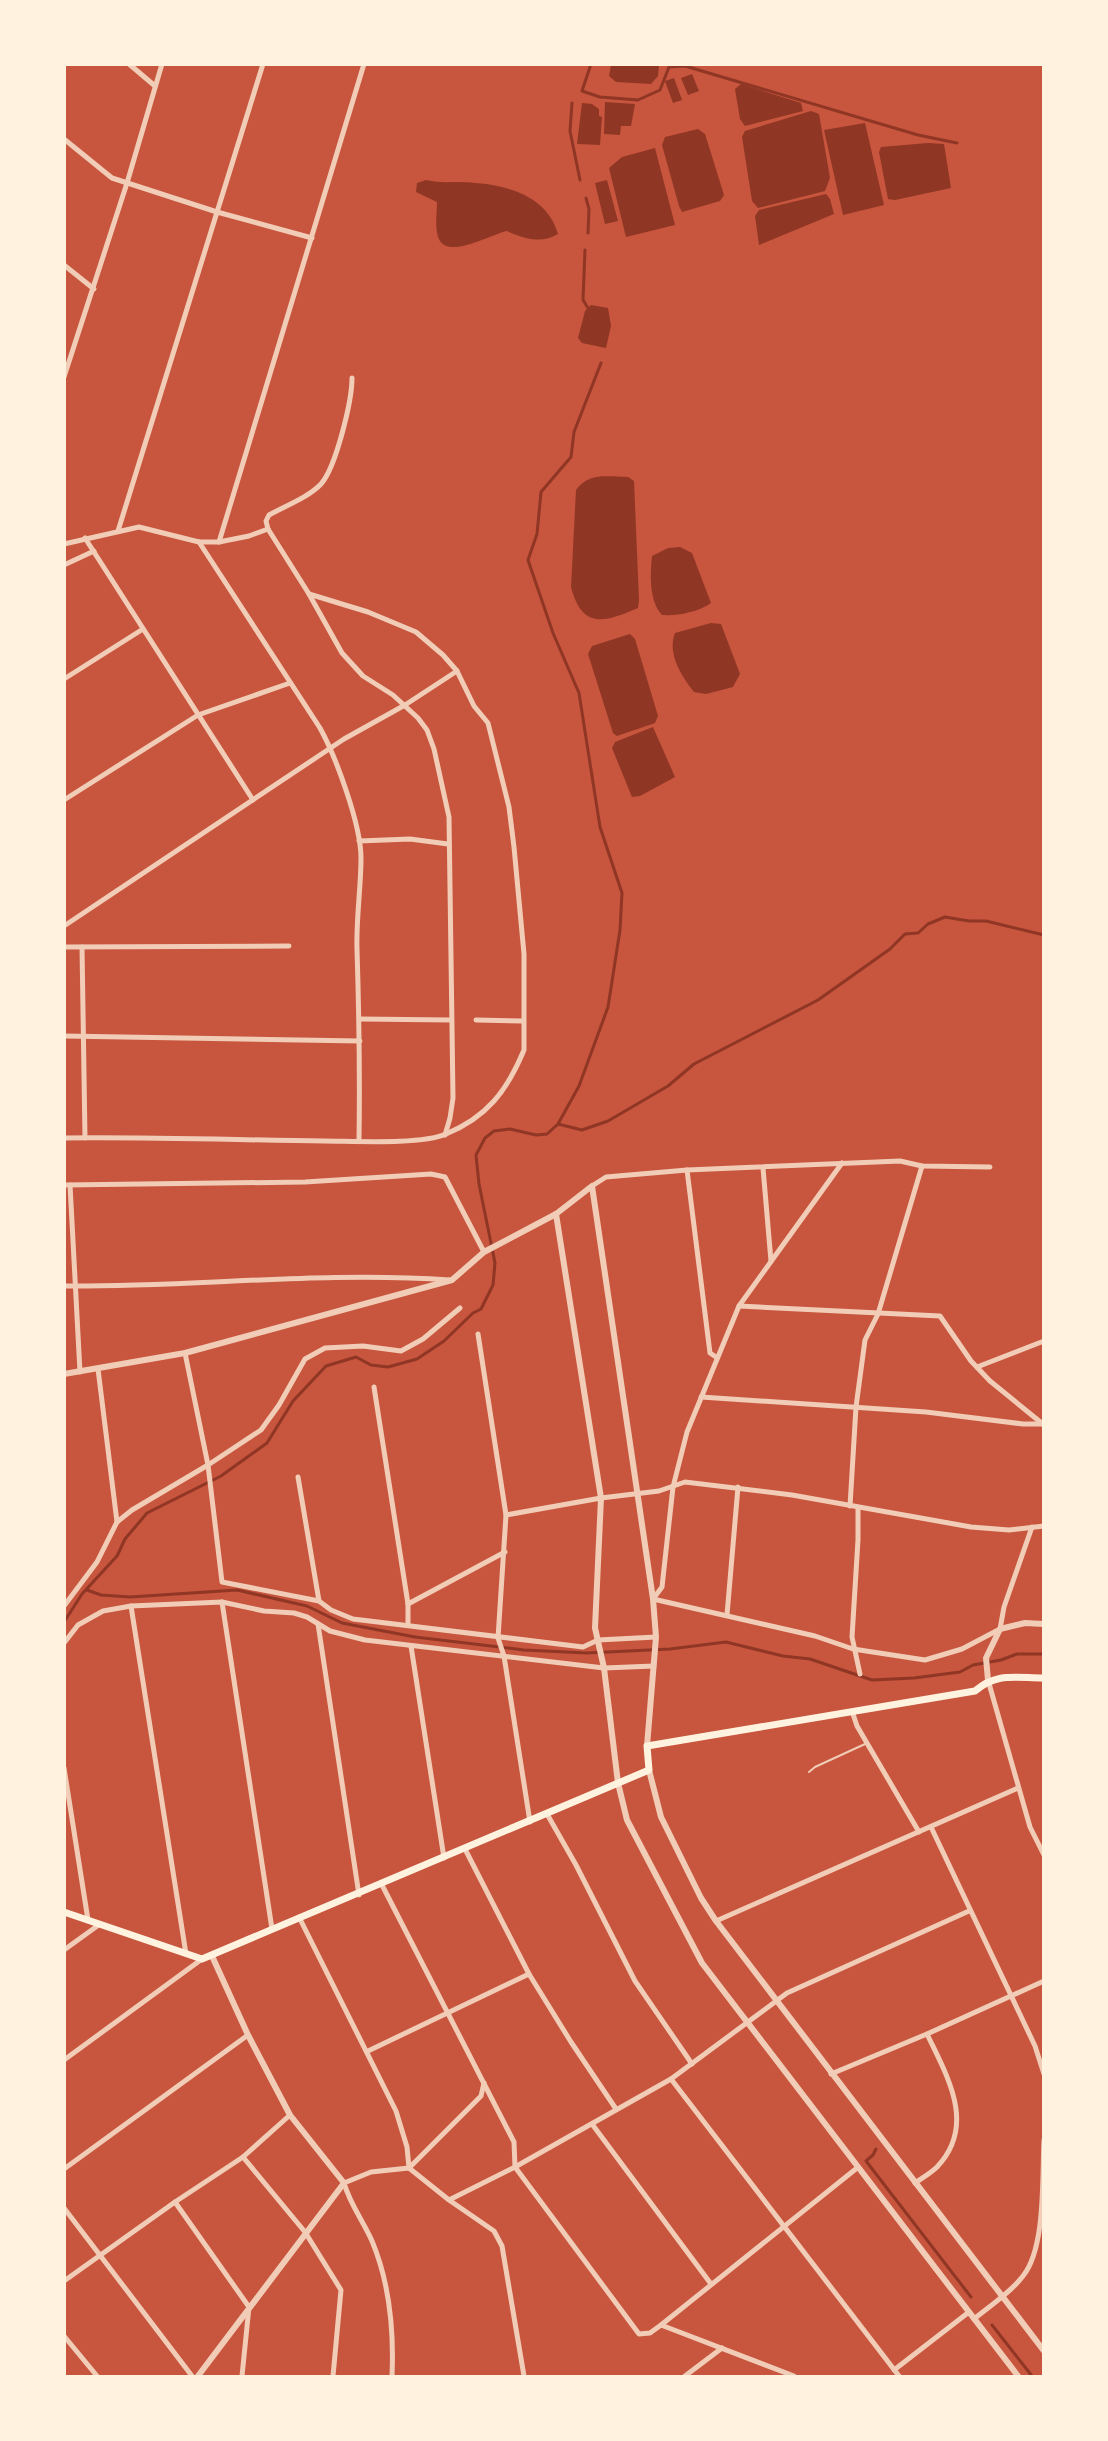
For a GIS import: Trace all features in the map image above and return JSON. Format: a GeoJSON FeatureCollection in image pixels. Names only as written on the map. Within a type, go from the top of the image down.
{"type":"FeatureCollection","features":[{"type":"Feature","properties":{"kind":"main road"},"geometry":{"type":"LineString","coordinates":[[64,1912],[202,1959],[299,1917],[382,1885],[649,1770],[647,1746],[975,1691],[988,1680],[1044,1678]]}},
{"type":"Feature","properties":{"kind":"street"},"geometry":{"type":"LineString","coordinates":[[129,64],[155,86]]}},
{"type":"Feature","properties":{"kind":"street"},"geometry":{"type":"LineString","coordinates":[[64,377],[94,289],[162,64]]}},
{"type":"Feature","properties":{"kind":"street"},"geometry":{"type":"LineString","coordinates":[[118,531],[263,64]]}},
{"type":"Feature","properties":{"kind":"street"},"geometry":{"type":"LineString","coordinates":[[219,542],[364,64]]}},
{"type":"Feature","properties":{"kind":"street"},"geometry":{"type":"LineString","coordinates":[[64,139],[112,178],[217,212],[312,238]]}},
{"type":"Feature","properties":{"kind":"street"},"geometry":{"type":"LineString","coordinates":[[64,265],[94,289]]}},
{"type":"Feature","properties":{"kind":"street"},"geometry":{"type":"LineString","coordinates":[[352,378],[350,403],[329,472],[319,486],[270,514],[266,521],[268,529],[309,594],[342,653],[353,667],[405,705],[418,718],[427,730],[434,749],[449,817],[453,1098],[445,1135]]}},
{"type":"Feature","properties":{"kind":"street"},"geometry":{"type":"LineString","coordinates":[[64,544],[139,527],[199,542],[219,542],[249,536],[268,529]]}},
{"type":"Feature","properties":{"kind":"street"},"geometry":{"type":"LineString","coordinates":[[85,538],[253,800]]}},
{"type":"Feature","properties":{"kind":"street"},"geometry":{"type":"LineString","coordinates":[[199,542],[331,748],[353,811],[362,855],[357,946],[360,1019],[359,1142]]}},
{"type":"Feature","properties":{"kind":"street"},"geometry":{"type":"LineString","coordinates":[[64,565],[94,551]]}},
{"type":"Feature","properties":{"kind":"street"},"geometry":{"type":"LineString","coordinates":[[64,1138],[359,1142],[432,1139],[445,1135],[489,1108],[498,1099],[524,1050],[523,933],[509,807],[488,723],[474,706],[457,671],[443,654],[416,632],[368,612],[309,594]]}},
{"type":"Feature","properties":{"kind":"street"},"geometry":{"type":"LineString","coordinates":[[64,679],[143,629]]}},
{"type":"Feature","properties":{"kind":"street"},"geometry":{"type":"LineString","coordinates":[[64,926],[331,748],[405,705],[457,671]]}},
{"type":"Feature","properties":{"kind":"street"},"geometry":{"type":"LineString","coordinates":[[64,800],[198,715],[290,683]]}},
{"type":"Feature","properties":{"kind":"street"},"geometry":{"type":"LineString","coordinates":[[359,841],[410,839],[448,844]]}},
{"type":"Feature","properties":{"kind":"street"},"geometry":{"type":"LineString","coordinates":[[64,946],[289,946]]}},
{"type":"Feature","properties":{"kind":"street"},"geometry":{"type":"LineString","coordinates":[[82,947],[85,1138]]}},
{"type":"Feature","properties":{"kind":"street"},"geometry":{"type":"LineString","coordinates":[[360,1019],[451,1020]]}},
{"type":"Feature","properties":{"kind":"street"},"geometry":{"type":"LineString","coordinates":[[476,1020],[523,1022]]}},
{"type":"Feature","properties":{"kind":"street"},"geometry":{"type":"LineString","coordinates":[[64,1036],[360,1041]]}},
{"type":"Feature","properties":{"kind":"street"},"geometry":{"type":"LineString","coordinates":[[64,1374],[185,1353],[452,1280],[484,1252],[556,1214],[606,1177],[687,1170],[763,1168],[842,1162],[900,1161],[922,1166],[990,1167]]}},
{"type":"Feature","properties":{"kind":"street"},"geometry":{"type":"LineString","coordinates":[[653,1599],[662,1587],[673,1487],[687,1432],[716,1357],[739,1306],[842,1162]]}},
{"type":"Feature","properties":{"kind":"street"},"geometry":{"type":"LineString","coordinates":[[850,1506],[856,1407],[865,1340],[878,1314],[922,1166]]}},
{"type":"Feature","properties":{"kind":"street"},"geometry":{"type":"LineString","coordinates":[[763,1168],[771,1261]]}},
{"type":"Feature","properties":{"kind":"street"},"geometry":{"type":"LineString","coordinates":[[687,1170],[710,1353],[716,1357]]}},
{"type":"Feature","properties":{"kind":"street"},"geometry":{"type":"LineString","coordinates":[[80,1372],[77,1286],[67,1185],[305,1182],[431,1174],[445,1177],[484,1252]]}},
{"type":"Feature","properties":{"kind":"street"},"geometry":{"type":"LineString","coordinates":[[592,1186],[653,1599],[656,1637],[647,1746]]}},
{"type":"Feature","properties":{"kind":"street"},"geometry":{"type":"LineString","coordinates":[[556,1214],[600,1498],[595,1628],[604,1668],[618,1783],[627,1820],[702,1963],[1018,2376]]}},
{"type":"Feature","properties":{"kind":"street"},"geometry":{"type":"LineString","coordinates":[[64,1286],[286,1278],[404,1277],[452,1280]]}},
{"type":"Feature","properties":{"kind":"street"},"geometry":{"type":"LineString","coordinates":[[739,1306],[940,1316],[977,1367],[1043,1425]]}},
{"type":"Feature","properties":{"kind":"street"},"geometry":{"type":"LineString","coordinates":[[64,1606],[97,1562],[117,1522],[132,1510],[261,1430],[279,1405],[305,1359],[325,1348],[363,1346],[401,1351],[423,1339],[460,1308]]}},
{"type":"Feature","properties":{"kind":"street"},"geometry":{"type":"LineString","coordinates":[[478,1334],[506,1515],[498,1638],[504,1656],[530,1822]]}},
{"type":"Feature","properties":{"kind":"street"},"geometry":{"type":"LineString","coordinates":[[977,1367],[1044,1341]]}},
{"type":"Feature","properties":{"kind":"street"},"geometry":{"type":"LineString","coordinates":[[185,1353],[209,1475],[222,1582],[319,1601],[331,1610],[353,1619],[498,1638],[583,1647],[598,1640],[656,1637]]}},
{"type":"Feature","properties":{"kind":"street"},"geometry":{"type":"LineString","coordinates":[[98,1369],[117,1522]]}},
{"type":"Feature","properties":{"kind":"street"},"geometry":{"type":"LineString","coordinates":[[374,1387],[408,1604],[408,1625]]}},
{"type":"Feature","properties":{"kind":"street"},"geometry":{"type":"LineString","coordinates":[[701,1397],[856,1407],[1043,1425]]}},
{"type":"Feature","properties":{"kind":"street"},"geometry":{"type":"LineString","coordinates":[[298,1477],[319,1601]]}},
{"type":"Feature","properties":{"kind":"street"},"geometry":{"type":"LineString","coordinates":[[506,1515],[673,1487],[685,1482],[738,1487],[971,1527],[1009,1530],[1044,1526]]}},
{"type":"Feature","properties":{"kind":"street"},"geometry":{"type":"LineString","coordinates":[[726,1615],[738,1487]]}},
{"type":"Feature","properties":{"kind":"street"},"geometry":{"type":"LineString","coordinates":[[858,1508],[853,1649],[860,1674]]}},
{"type":"Feature","properties":{"kind":"street"},"geometry":{"type":"LineString","coordinates":[[1032,1527],[1004,1607],[1000,1629],[986,1658],[988,1680],[1018,1788],[1030,1827],[1044,1855]]}},
{"type":"Feature","properties":{"kind":"street"},"geometry":{"type":"LineString","coordinates":[[408,1604],[505,1552]]}},
{"type":"Feature","properties":{"kind":"street"},"geometry":{"type":"LineString","coordinates":[[653,1599],[815,1636],[853,1649],[925,1660],[962,1649],[983,1640],[1000,1629],[1025,1623],[1044,1624]]}},
{"type":"Feature","properties":{"kind":"street"},"geometry":{"type":"LineString","coordinates":[[64,1643],[78,1625],[103,1611],[131,1606],[222,1602],[264,1611],[294,1613],[307,1617],[346,1637],[604,1668],[654,1666]]}},
{"type":"Feature","properties":{"kind":"street"},"geometry":{"type":"LineString","coordinates":[[222,1602],[272,1929]]}},
{"type":"Feature","properties":{"kind":"street"},"geometry":{"type":"LineString","coordinates":[[131,1606],[186,1953]]}},
{"type":"Feature","properties":{"kind":"street"},"geometry":{"type":"LineString","coordinates":[[318,1624],[359,1894]]}},
{"type":"Feature","properties":{"kind":"street"},"geometry":{"type":"LineString","coordinates":[[411,1646],[444,1857]]}},
{"type":"Feature","properties":{"kind":"street"},"geometry":{"type":"LineString","coordinates":[[852,1711],[857,1726],[919,1832]]}},
{"type":"Feature","properties":{"kind":"street"},"geometry":{"type":"LineString","coordinates":[[64,1768],[88,1920]]}},
{"type":"Feature","properties":{"kind":"street"},"geometry":{"type":"LineString","coordinates":[[649,1770],[661,1817],[701,1898],[716,1921],[1044,2351]]}},
{"type":"Feature","properties":{"kind":"street"},"geometry":{"type":"LineString","coordinates":[[716,1921],[1018,1788]]}},
{"type":"Feature","properties":{"kind":"street"},"geometry":{"type":"LineString","coordinates":[[547,1814],[576,1865],[635,1981],[692,2064]]}},
{"type":"Feature","properties":{"kind":"street"},"geometry":{"type":"LineString","coordinates":[[931,1827],[1035,2046],[1044,2074]]}},
{"type":"Feature","properties":{"kind":"street"},"geometry":{"type":"LineString","coordinates":[[465,1849],[530,1974],[571,2042],[616,2109]]}},
{"type":"Feature","properties":{"kind":"street"},"geometry":{"type":"LineString","coordinates":[[382,1885],[514,2142],[515,2167],[634,2330],[645,2335],[661,2325],[857,2168]]}},
{"type":"Feature","properties":{"kind":"street"},"geometry":{"type":"LineString","coordinates":[[449,2200],[515,2167],[671,2079],[787,1993],[969,1911]]}},
{"type":"Feature","properties":{"kind":"street"},"geometry":{"type":"LineString","coordinates":[[299,1917],[396,2111],[407,2147],[409,2168],[449,2200],[494,2231],[502,2246],[524,2376]]}},
{"type":"Feature","properties":{"kind":"street"},"geometry":{"type":"LineString","coordinates":[[64,1950],[100,1924]]}},
{"type":"Feature","properties":{"kind":"street"},"geometry":{"type":"LineString","coordinates":[[212,1956],[248,2035],[290,2115],[344,2183],[353,2207],[371,2241],[388,2290],[393,2355],[392,2376]]}},
{"type":"Feature","properties":{"kind":"street"},"geometry":{"type":"LineString","coordinates":[[64,2060],[202,1959]]}},
{"type":"Feature","properties":{"kind":"street"},"geometry":{"type":"LineString","coordinates":[[368,2051],[530,1974]]}},
{"type":"Feature","properties":{"kind":"street"},"geometry":{"type":"LineString","coordinates":[[831,2074],[1011,1998],[1044,1981]]}},
{"type":"Feature","properties":{"kind":"street"},"geometry":{"type":"LineString","coordinates":[[915,2183],[938,2166],[952,2145],[958,2122],[956,2100],[927,2034]]}},
{"type":"Feature","properties":{"kind":"street"},"geometry":{"type":"LineString","coordinates":[[64,2169],[248,2035]]}},
{"type":"Feature","properties":{"kind":"street"},"geometry":{"type":"LineString","coordinates":[[671,2079],[899,2376]]}},
{"type":"Feature","properties":{"kind":"street"},"geometry":{"type":"LineString","coordinates":[[198,2376],[344,2183],[371,2172],[409,2168],[481,2096],[484,2081]]}},
{"type":"Feature","properties":{"kind":"street"},"geometry":{"type":"LineString","coordinates":[[64,2281],[243,2157],[290,2115]]}},
{"type":"Feature","properties":{"kind":"street"},"geometry":{"type":"LineString","coordinates":[[592,2124],[711,2284]]}},
{"type":"Feature","properties":{"kind":"street"},"geometry":{"type":"LineString","coordinates":[[974,2319],[1002,2297],[1023,2276],[1035,2254],[1042,2198],[1044,2140]]}},
{"type":"Feature","properties":{"kind":"street"},"geometry":{"type":"LineString","coordinates":[[243,2157],[305,2232],[341,2289],[333,2376]]}},
{"type":"Feature","properties":{"kind":"street"},"geometry":{"type":"LineString","coordinates":[[175,2202],[249,2307],[242,2376]]}},
{"type":"Feature","properties":{"kind":"street"},"geometry":{"type":"LineString","coordinates":[[64,2208],[192,2376]]}},
{"type":"Feature","properties":{"kind":"street"},"geometry":{"type":"LineString","coordinates":[[894,2370],[969,2312]]}},
{"type":"Feature","properties":{"kind":"street"},"geometry":{"type":"LineString","coordinates":[[661,2325],[794,2376]]}},
{"type":"Feature","properties":{"kind":"street"},"geometry":{"type":"LineString","coordinates":[[64,2336],[97,2376]]}},
{"type":"Feature","properties":{"kind":"street"},"geometry":{"type":"LineString","coordinates":[[685,2376],[722,2348]]}},
{"type":"Feature","properties":{"kind":"street"},"geometry":{"type":"LineString","coordinates":[[775,2369],[781,2376]]}},
{"type":"Feature","properties":{"kind":"lane"},"geometry":{"type":"LineString","coordinates":[[809,1772],[867,1743]]}},
{"type":"Feature","properties":{"kind":"shaded area"},"geometry":{"type":"Polygon","coordinates":[[[611,65],[659,65],[658,76],[651,84],[616,82],[609,76],[611,65]]]}},
{"type":"Feature","properties":{"kind":"shaded area"},"geometry":{"type":"Polygon","coordinates":[[[692,74],[699,91],[688,95],[681,78],[692,74]]]}},
{"type":"Feature","properties":{"kind":"shaded area"},"geometry":{"type":"Polygon","coordinates":[[[674,78],[682,100],[673,103],[665,81],[674,78]]]}},
{"type":"Feature","properties":{"kind":"shaded area"},"geometry":{"type":"Polygon","coordinates":[[[741,84],[801,103],[803,111],[745,126],[740,119],[735,89],[741,84]]]}},
{"type":"Feature","properties":{"kind":"shaded area"},"geometry":{"type":"Polygon","coordinates":[[[605,102],[635,104],[631,126],[621,126],[620,135],[604,134],[605,102]]]}},
{"type":"Feature","properties":{"kind":"shaded area"},"geometry":{"type":"Polygon","coordinates":[[[582,103],[592,104],[599,109],[599,116],[602,117],[600,145],[577,144],[582,103]]]}},
{"type":"Feature","properties":{"kind":"shaded area"},"geometry":{"type":"Polygon","coordinates":[[[811,111],[819,114],[830,178],[825,191],[758,208],[752,201],[742,137],[745,131],[811,111]]]}},
{"type":"Feature","properties":{"kind":"shaded area"},"geometry":{"type":"Polygon","coordinates":[[[865,123],[884,205],[843,215],[824,130],[865,123]]]}},
{"type":"Feature","properties":{"kind":"shaded area"},"geometry":{"type":"Polygon","coordinates":[[[698,129],[705,134],[724,195],[720,201],[682,212],[662,145],[665,137],[698,129]]]}},
{"type":"Feature","properties":{"kind":"shaded area"},"geometry":{"type":"Polygon","coordinates":[[[944,144],[951,188],[895,200],[888,199],[879,152],[881,147],[944,144]]]}},
{"type":"Feature","properties":{"kind":"shaded area"},"geometry":{"type":"Polygon","coordinates":[[[655,148],[675,225],[626,237],[609,168],[622,157],[655,148]]]}},
{"type":"Feature","properties":{"kind":"shaded area"},"geometry":{"type":"Polygon","coordinates":[[[426,180],[489,184],[518,192],[543,208],[552,219],[558,234],[539,240],[507,231],[472,244],[445,246],[440,241],[437,232],[437,202],[416,192],[417,183],[426,180]]]}},
{"type":"Feature","properties":{"kind":"shaded area"},"geometry":{"type":"Polygon","coordinates":[[[607,180],[618,221],[605,224],[595,183],[607,180]]]}},
{"type":"Feature","properties":{"kind":"shaded area"},"geometry":{"type":"Polygon","coordinates":[[[826,194],[830,199],[834,214],[759,245],[755,216],[759,210],[826,194]]]}},
{"type":"Feature","properties":{"kind":"shaded area"},"geometry":{"type":"Polygon","coordinates":[[[591,305],[608,308],[611,326],[606,348],[582,343],[578,338],[585,311],[591,305]]]}},
{"type":"Feature","properties":{"kind":"shaded area"},"geometry":{"type":"Polygon","coordinates":[[[628,477],[634,481],[638,608],[614,617],[595,619],[581,610],[571,587],[576,490],[581,484],[593,478],[628,477]]]}},
{"type":"Feature","properties":{"kind":"shaded area"},"geometry":{"type":"Polygon","coordinates":[[[680,547],[692,553],[711,603],[688,613],[662,615],[653,595],[652,556],[668,548],[680,547]]]}},
{"type":"Feature","properties":{"kind":"shaded area"},"geometry":{"type":"Polygon","coordinates":[[[711,623],[721,624],[740,674],[733,687],[706,694],[694,692],[684,679],[674,656],[673,641],[675,633],[711,623]]]}},
{"type":"Feature","properties":{"kind":"shaded area"},"geometry":{"type":"Polygon","coordinates":[[[630,634],[635,639],[658,716],[655,723],[617,736],[613,733],[588,654],[592,646],[630,634]]]}},
{"type":"Feature","properties":{"kind":"shaded area"},"geometry":{"type":"Polygon","coordinates":[[[653,727],[675,777],[640,796],[632,797],[612,748],[615,742],[653,727]]]}},
{"type":"Feature","properties":{"kind":"waterway"},"geometry":{"type":"LineString","coordinates":[[591,64],[582,91],[600,97],[638,100],[660,90],[669,67],[685,66],[918,135],[957,143]]}},
{"type":"Feature","properties":{"kind":"waterway"},"geometry":{"type":"LineString","coordinates":[[572,103],[570,131],[580,180]]}},
{"type":"Feature","properties":{"kind":"waterway"},"geometry":{"type":"LineString","coordinates":[[586,198],[589,209],[588,233]]}},
{"type":"Feature","properties":{"kind":"waterway"},"geometry":{"type":"LineString","coordinates":[[585,250],[583,300],[588,308]]}},
{"type":"Feature","properties":{"kind":"waterway"},"geometry":{"type":"LineString","coordinates":[[64,1622],[82,1594],[117,1556],[125,1539],[147,1513],[221,1476],[267,1443],[293,1401],[326,1366],[356,1357],[371,1365],[388,1367],[417,1359],[444,1341],[473,1313],[481,1309],[493,1285],[495,1263],[479,1184],[476,1155],[485,1138],[494,1131],[510,1129],[536,1135],[547,1134],[558,1124],[579,1086],[608,1007],[620,930],[622,893],[600,827],[579,693],[553,633],[528,560],[537,534],[541,492],[571,457],[574,432],[601,363]]}},
{"type":"Feature","properties":{"kind":"waterway"},"geometry":{"type":"LineString","coordinates":[[558,1124],[582,1130],[608,1121],[668,1086],[694,1064],[818,1000],[890,949],[905,934],[918,933],[928,924],[945,917],[986,921],[1044,935]]}},
{"type":"Feature","properties":{"kind":"waterway"},"geometry":{"type":"LineString","coordinates":[[87,1590],[101,1595],[130,1597],[237,1590],[307,1606],[342,1623],[415,1637],[524,1650],[587,1653],[670,1649],[726,1642],[783,1656],[810,1659],[872,1680],[914,1678],[960,1672],[973,1665],[1001,1660],[1017,1654],[1044,1654]]}},
{"type":"Feature","properties":{"kind":"waterway"},"geometry":{"type":"LineString","coordinates":[[876,2149],[866,2161],[971,2297]]}},
{"type":"Feature","properties":{"kind":"waterway"},"geometry":{"type":"LineString","coordinates":[[992,2325],[1032,2376]]}}]}
